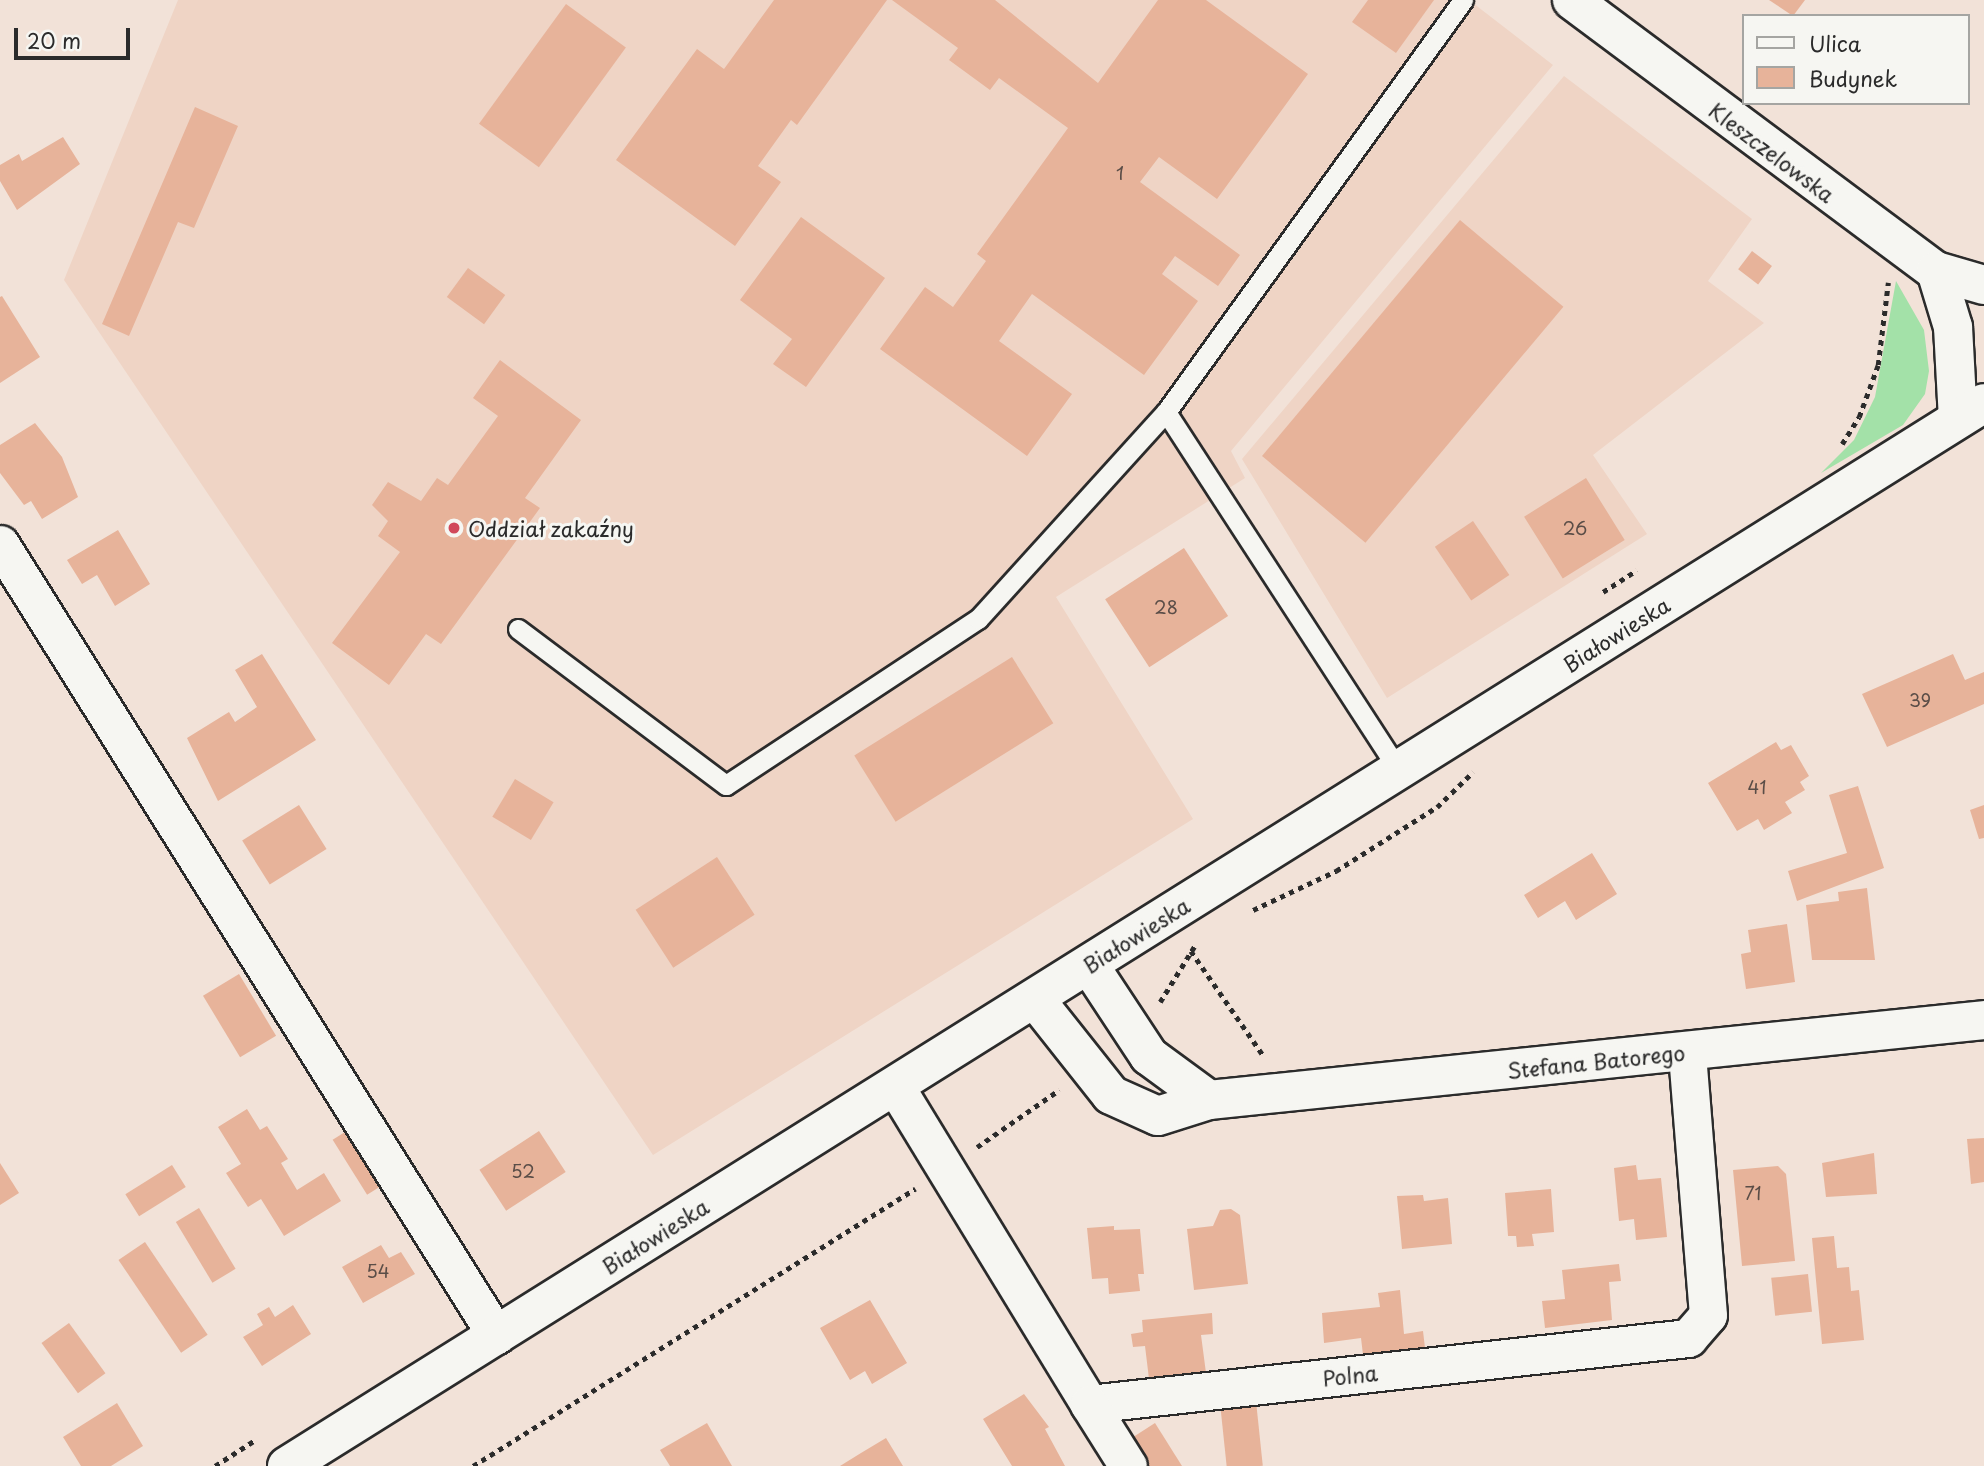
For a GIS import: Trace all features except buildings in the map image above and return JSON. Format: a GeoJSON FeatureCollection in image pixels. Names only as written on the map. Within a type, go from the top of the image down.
{"type":"FeatureCollection","features":[{"type":"Feature","properties":{"kind":"main road","name":"Kleszczelowska"},"geometry":{"type":"LineString","coordinates":[[1572,0],[1936,271],[1984,285]]}},
{"type":"Feature","properties":{"kind":"main road"},"geometry":{"type":"LineString","coordinates":[[1936,271],[1971,411]]}},
{"type":"Feature","properties":{"kind":"main road","name":"Białowieska"},"geometry":{"type":"LineString","coordinates":[[287,1466],[1971,411]]}},
{"type":"Feature","properties":{"kind":"main road"},"geometry":{"type":"LineString","coordinates":[[1089,965],[1149,1056],[1209,1100]]}},
{"type":"Feature","properties":{"kind":"main road","name":"Stefana Batorego"},"geometry":{"type":"LineString","coordinates":[[1035,999],[1111,1095],[1158,1116],[1209,1100],[1984,1020]]}},
{"type":"Feature","properties":{"kind":"street"},"geometry":{"type":"LineString","coordinates":[[0,544],[496,1335]]}},
{"type":"Feature","properties":{"kind":"street","name":"Polna"},"geometry":{"type":"LineString","coordinates":[[1090,1404],[1688,1338],[1708,1315],[1688,1052]]}},
{"type":"Feature","properties":{"kind":"street"},"geometry":{"type":"LineString","coordinates":[[895,1086],[1128,1466]]}},
{"type":"Feature","properties":{"kind":"lane"},"geometry":{"type":"LineString","coordinates":[[518,629],[726,785],[978,619],[1166,412],[1463,0]]}},
{"type":"Feature","properties":{"kind":"lane"},"geometry":{"type":"LineString","coordinates":[[1166,412],[1399,771]]}},
{"type":"Feature","properties":{"kind":"shaded area"},"geometry":{"type":"Polygon","coordinates":[[[178,0],[1469,0],[1553,65],[1231,451],[1245,478],[1056,597],[1193,819],[653,1155],[64,280],[178,0]]]}},
{"type":"Feature","properties":{"kind":"shaded area"},"geometry":{"type":"Polygon","coordinates":[[[1564,76],[1752,219],[1708,281],[1764,323],[1593,455],[1647,534],[1387,698],[1242,459],[1564,76]]]}},
{"type":"Feature","properties":{"kind":"green space"},"geometry":{"type":"Polygon","coordinates":[[[1896,281],[1924,330],[1929,371],[1925,394],[1903,425],[1821,473],[1854,440],[1875,397],[1896,281]]]}},
{"type":"Feature","properties":{"kind":"place","name":"Oddział zakaźny"},"geometry":{"type":"Point","coordinates":[454,528]}}]}
